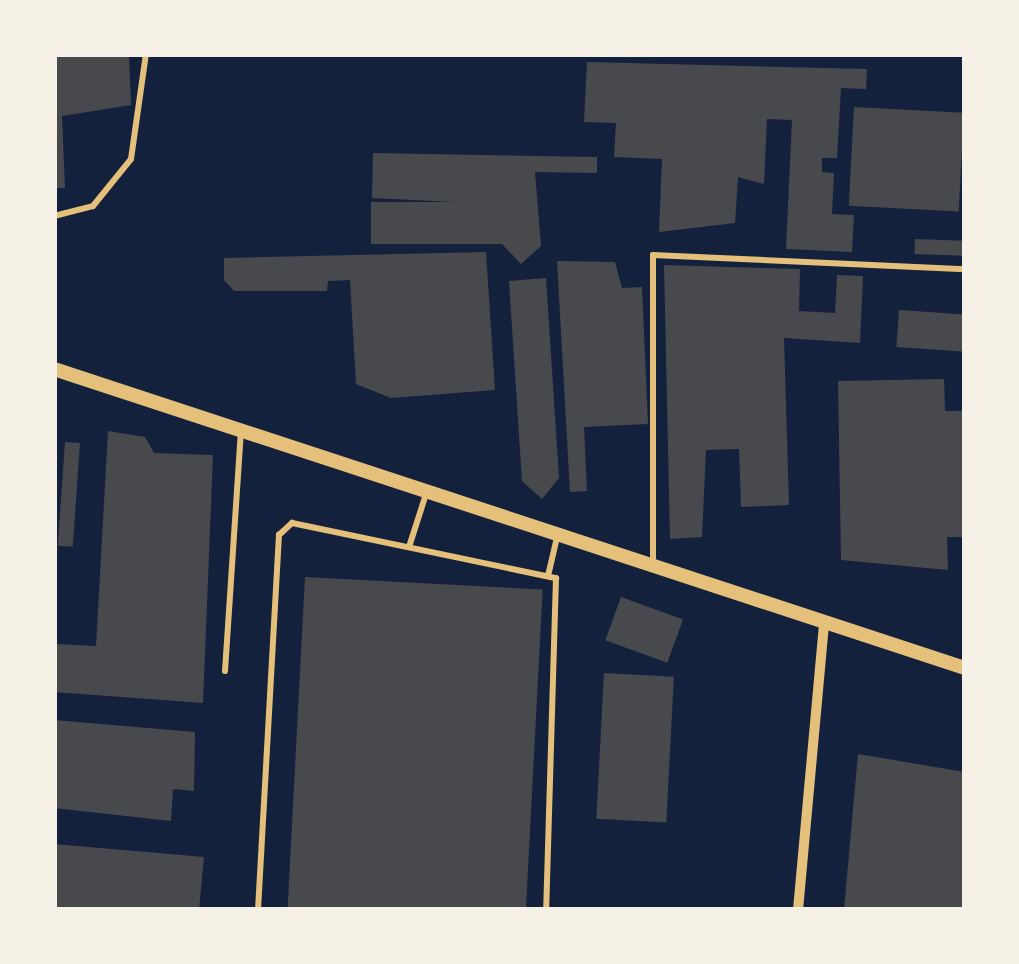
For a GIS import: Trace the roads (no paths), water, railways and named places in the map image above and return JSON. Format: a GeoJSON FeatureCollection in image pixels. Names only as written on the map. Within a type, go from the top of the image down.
{"type":"FeatureCollection","features":[{"type":"Feature","properties":{"kind":"street"},"geometry":{"type":"LineString","coordinates":[[54,369],[965,668]]}},
{"type":"Feature","properties":{"kind":"street"},"geometry":{"type":"LineString","coordinates":[[798,910],[824,622]]}},
{"type":"Feature","properties":{"kind":"lane"},"geometry":{"type":"LineString","coordinates":[[54,216],[92,206],[130,159],[146,54]]}},
{"type":"Feature","properties":{"kind":"lane"},"geometry":{"type":"LineString","coordinates":[[652,565],[653,255],[965,269]]}},
{"type":"Feature","properties":{"kind":"lane"},"geometry":{"type":"LineString","coordinates":[[225,671],[242,430]]}},
{"type":"Feature","properties":{"kind":"lane"},"geometry":{"type":"LineString","coordinates":[[409,548],[427,490]]}},
{"type":"Feature","properties":{"kind":"lane"},"geometry":{"type":"LineString","coordinates":[[258,910],[283,525],[556,578],[546,910]]}},
{"type":"Feature","properties":{"kind":"lane"},"geometry":{"type":"LineString","coordinates":[[548,576],[558,533]]}}]}
